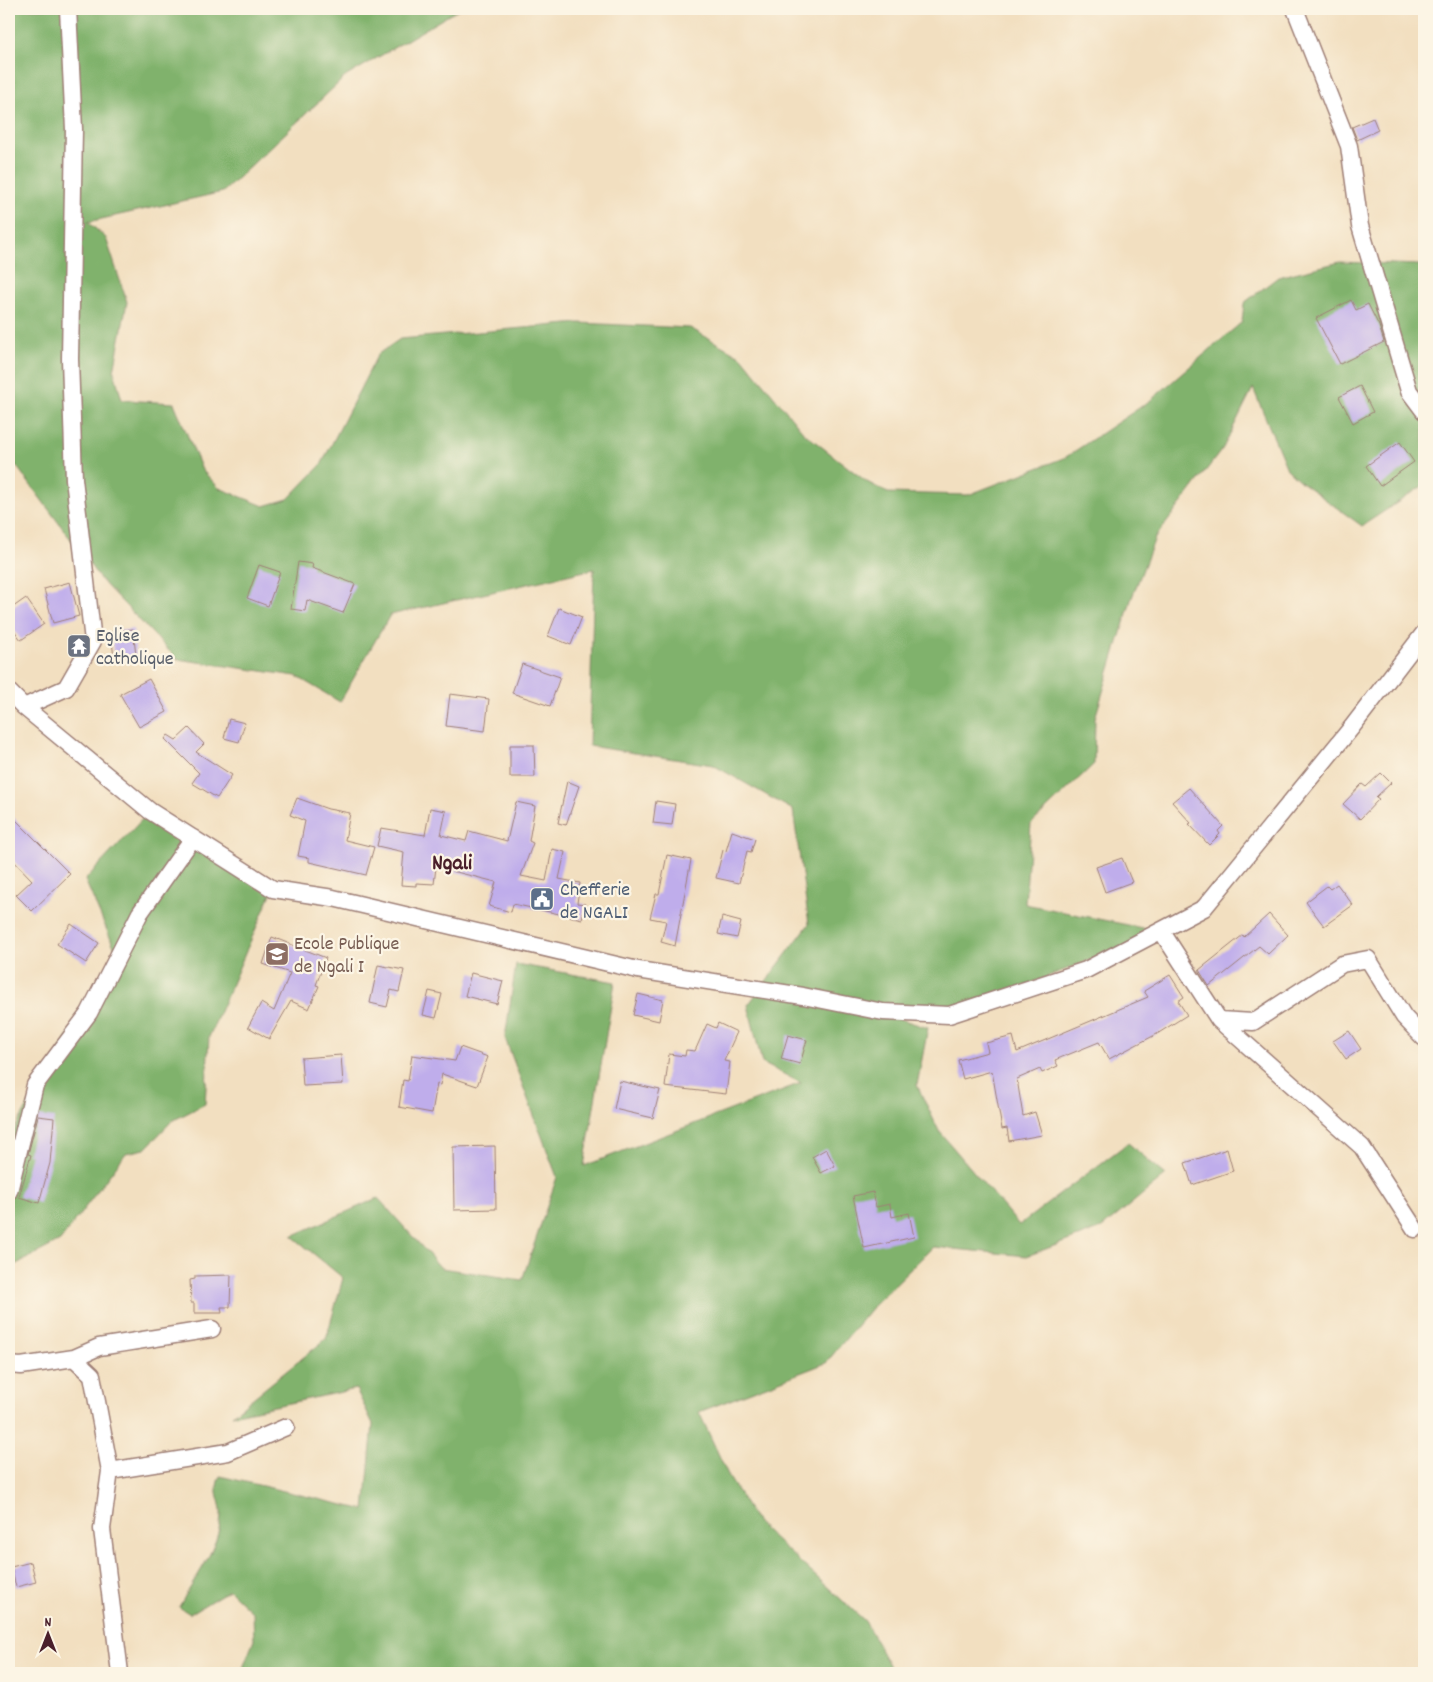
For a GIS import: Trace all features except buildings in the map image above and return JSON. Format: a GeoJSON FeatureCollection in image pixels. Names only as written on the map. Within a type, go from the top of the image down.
{"type":"FeatureCollection","features":[{"type":"Feature","properties":{"kind":"street"},"geometry":{"type":"LineString","coordinates":[[24,708],[66,688],[93,641],[74,479],[70,359],[74,129],[68,9]]}},
{"type":"Feature","properties":{"kind":"street"},"geometry":{"type":"LineString","coordinates":[[1295,9],[1349,146],[1360,226],[1410,390],[1424,411]]}},
{"type":"Feature","properties":{"kind":"street"},"geometry":{"type":"LineString","coordinates":[[9,692],[24,708],[150,811],[273,889],[342,900],[638,970],[803,996],[883,1012],[949,1015],[1086,970],[1162,932],[1204,908],[1352,727],[1424,633]]}},
{"type":"Feature","properties":{"kind":"street"},"geometry":{"type":"LineString","coordinates":[[9,1191],[35,1085],[89,1013],[140,913],[193,838]]}},
{"type":"Feature","properties":{"kind":"street"},"geometry":{"type":"LineString","coordinates":[[1162,932],[1219,1020],[1362,1147],[1415,1228]]}},
{"type":"Feature","properties":{"kind":"street"},"geometry":{"type":"LineString","coordinates":[[1219,1020],[1253,1022],[1342,964],[1368,959],[1404,1017],[1424,1038]]}},
{"type":"Feature","properties":{"kind":"street"},"geometry":{"type":"LineString","coordinates":[[9,1365],[21,1366],[74,1358],[99,1348],[212,1329]]}},
{"type":"Feature","properties":{"kind":"street"},"geometry":{"type":"LineString","coordinates":[[74,1358],[92,1375],[110,1471],[102,1529],[120,1673]]}},
{"type":"Feature","properties":{"kind":"street"},"geometry":{"type":"LineString","coordinates":[[110,1471],[228,1452],[286,1427]]}},
{"type":"Feature","properties":{"kind":"green space"},"geometry":{"type":"Polygon","coordinates":[[[9,9],[459,9],[345,77],[223,192],[88,222],[106,238],[127,302],[114,371],[122,400],[174,403],[202,470],[219,488],[264,506],[288,499],[321,465],[378,354],[400,339],[579,323],[690,328],[742,357],[804,433],[867,482],[888,493],[968,495],[1066,457],[1151,400],[1242,322],[1244,303],[1278,277],[1340,262],[1420,265],[1424,267],[1424,485],[1362,526],[1301,482],[1287,469],[1253,388],[1223,448],[1155,538],[1131,600],[1095,718],[1094,764],[1031,824],[1025,904],[1162,932],[949,1015],[888,1015],[928,1028],[917,1085],[939,1131],[1019,1225],[1128,1143],[1166,1175],[1102,1228],[1027,1256],[933,1247],[873,1306],[826,1363],[699,1412],[730,1479],[757,1523],[865,1621],[893,1673],[241,1673],[254,1640],[253,1613],[229,1590],[190,1614],[179,1607],[216,1540],[221,1516],[217,1492],[220,1476],[365,1510],[373,1424],[356,1389],[232,1415],[326,1339],[343,1278],[292,1236],[378,1198],[441,1268],[522,1280],[557,1177],[505,1038],[516,964],[615,982],[584,1166],[801,1083],[762,1063],[748,1005],[809,924],[793,810],[713,765],[589,746],[594,569],[390,615],[340,702],[296,676],[177,659],[101,580],[9,456],[9,9]]]}},
{"type":"Feature","properties":{"kind":"green space"},"geometry":{"type":"Polygon","coordinates":[[[150,811],[273,889],[209,1037],[205,1104],[172,1121],[145,1149],[126,1153],[60,1241],[9,1268],[9,1139],[116,951],[85,880],[150,811]]]}},
{"type":"Feature","properties":{"kind":"place","name":"Eglise catholique"},"geometry":{"type":"Point","coordinates":[79,646]}},
{"type":"Feature","properties":{"kind":"place","name":"Chefferie de NGALI"},"geometry":{"type":"Point","coordinates":[542,899]}},
{"type":"Feature","properties":{"kind":"place","name":"Ecole Publique de Ngali I"},"geometry":{"type":"Point","coordinates":[277,954]}},
{"type":"Feature","properties":{"kind":"district","name":"Ngali"},"geometry":{"type":"Point","coordinates":[452,861]}}]}
